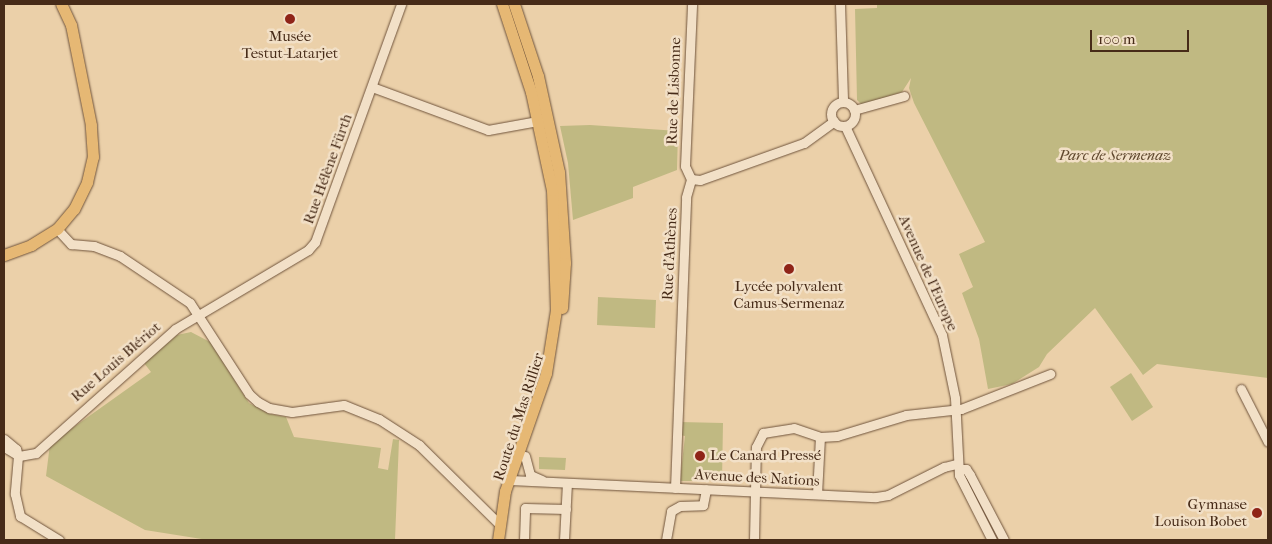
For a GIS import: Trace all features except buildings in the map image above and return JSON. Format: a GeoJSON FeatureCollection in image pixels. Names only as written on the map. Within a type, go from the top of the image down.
{"type":"FeatureCollection","features":[{"type":"Feature","properties":{"kind":"main road"},"geometry":{"type":"LineString","coordinates":[[4,255],[31,245],[56,229],[74,209],[87,182],[93,157],[91,125],[71,26],[61,4]]}},
{"type":"Feature","properties":{"kind":"main road","name":"Route du Mas Rillier"},"geometry":{"type":"LineString","coordinates":[[502,4],[542,120],[561,195],[565,290],[556,352],[525,456],[512,481]]}},
{"type":"Feature","properties":{"kind":"main road","name":"Route du Mas Rillier"},"geometry":{"type":"LineString","coordinates":[[498,540],[500,519],[546,373],[556,310],[552,190],[538,76],[514,4]]}},
{"type":"Feature","properties":{"kind":"street","name":"Rue Hélène Fürth"},"geometry":{"type":"LineString","coordinates":[[198,313],[308,250],[315,242],[401,4]]}},
{"type":"Feature","properties":{"kind":"street","name":"Rue de Lisbonne"},"geometry":{"type":"LineString","coordinates":[[691,179],[685,158],[692,4]]}},
{"type":"Feature","properties":{"kind":"street"},"geometry":{"type":"LineString","coordinates":[[840,4],[843,102]]}},
{"type":"Feature","properties":{"kind":"street"},"geometry":{"type":"LineString","coordinates":[[372,87],[488,130],[542,120]]}},
{"type":"Feature","properties":{"kind":"street"},"geometry":{"type":"LineString","coordinates":[[854,110],[904,96]]}},
{"type":"Feature","properties":{"kind":"street"},"geometry":{"type":"LineString","coordinates":[[834,121],[832,109],[843,102]]}},
{"type":"Feature","properties":{"kind":"street"},"geometry":{"type":"LineString","coordinates":[[843,102],[854,110]]}},
{"type":"Feature","properties":{"kind":"street"},"geometry":{"type":"LineString","coordinates":[[834,121],[845,126],[854,118],[854,110]]}},
{"type":"Feature","properties":{"kind":"street"},"geometry":{"type":"LineString","coordinates":[[691,179],[700,180],[804,143],[834,121]]}},
{"type":"Feature","properties":{"kind":"street","name":"Avenue de l'Europe"},"geometry":{"type":"LineString","coordinates":[[845,126],[937,321],[949,358],[956,408],[959,475],[992,540]]}},
{"type":"Feature","properties":{"kind":"street","name":"Rue d'Athènes"},"geometry":{"type":"LineString","coordinates":[[675,488],[686,197],[691,179]]}},
{"type":"Feature","properties":{"kind":"street"},"geometry":{"type":"LineString","coordinates":[[56,229],[71,244],[94,246],[120,256],[176,293],[198,313],[249,394],[258,402],[269,408],[292,412],[344,405],[379,419],[419,445],[500,519]]}},
{"type":"Feature","properties":{"kind":"street","name":"Rue Louis Blériot"},"geometry":{"type":"LineString","coordinates":[[18,472],[31,455],[53,435],[175,329],[198,313]]}},
{"type":"Feature","properties":{"kind":"street"},"geometry":{"type":"LineString","coordinates":[[754,540],[754,491],[758,439],[763,433],[794,428],[820,437],[837,436],[906,415],[956,408],[1050,374]]}},
{"type":"Feature","properties":{"kind":"street"},"geometry":{"type":"LineString","coordinates":[[1241,389],[1268,442]]}},
{"type":"Feature","properties":{"kind":"street"},"geometry":{"type":"LineString","coordinates":[[817,494],[820,437]]}},
{"type":"Feature","properties":{"kind":"street"},"geometry":{"type":"LineString","coordinates":[[4,440],[11,450],[18,472],[15,506],[20,516],[59,540]]}},
{"type":"Feature","properties":{"kind":"street"},"geometry":{"type":"LineString","coordinates":[[11,450],[31,455]]}},
{"type":"Feature","properties":{"kind":"street","name":"Avenue des Nations"},"geometry":{"type":"LineString","coordinates":[[525,456],[530,475],[550,482]]}},
{"type":"Feature","properties":{"kind":"street"},"geometry":{"type":"LineString","coordinates":[[958,466],[966,469],[971,477],[1004,540]]}},
{"type":"Feature","properties":{"kind":"street","name":"Avenue des Nations"},"geometry":{"type":"LineString","coordinates":[[512,481],[817,494],[888,495],[944,467],[958,466]]}},
{"type":"Feature","properties":{"kind":"street"},"geometry":{"type":"LineString","coordinates":[[564,540],[567,483]]}},
{"type":"Feature","properties":{"kind":"street"},"geometry":{"type":"LineString","coordinates":[[666,540],[671,511],[680,506],[703,505],[706,489]]}},
{"type":"Feature","properties":{"kind":"street"},"geometry":{"type":"LineString","coordinates":[[524,540],[526,508],[566,508]]}},
{"type":"Feature","properties":{"kind":"green space","name":"Parc de Sermenaz"},"geometry":{"type":"Polygon","coordinates":[[[877,4],[1268,4],[1268,378],[1157,364],[1143,375],[1095,308],[1047,354],[1039,367],[1012,384],[988,389],[979,339],[962,293],[973,287],[959,254],[985,242],[914,103],[909,88],[911,78],[902,92],[862,105],[857,100],[855,9],[877,8],[877,4]]]}},
{"type":"Feature","properties":{"kind":"green space"},"geometry":{"type":"Polygon","coordinates":[[[590,125],[678,131],[677,170],[633,187],[633,198],[573,220],[568,163],[560,126],[590,125]]]}},
{"type":"Feature","properties":{"kind":"green space"},"geometry":{"type":"Polygon","coordinates":[[[598,297],[656,300],[655,328],[597,325],[598,297]]]}},
{"type":"Feature","properties":{"kind":"green space"},"geometry":{"type":"Polygon","coordinates":[[[191,332],[210,342],[249,403],[270,414],[286,417],[294,437],[381,448],[378,468],[388,470],[393,439],[399,440],[395,540],[208,540],[145,530],[46,476],[50,444],[151,372],[144,363],[177,335],[191,332]]]}},
{"type":"Feature","properties":{"kind":"green space"},"geometry":{"type":"Polygon","coordinates":[[[1131,373],[1153,407],[1132,421],[1110,387],[1131,373]]]}},
{"type":"Feature","properties":{"kind":"green space"},"geometry":{"type":"Polygon","coordinates":[[[680,422],[723,423],[722,481],[680,481],[685,436],[680,435],[680,422]]]}},
{"type":"Feature","properties":{"kind":"green space"},"geometry":{"type":"Polygon","coordinates":[[[539,457],[566,458],[565,470],[539,469],[539,457]]]}},
{"type":"Feature","properties":{"kind":"place","name":"Musée Testut-Latarjet"},"geometry":{"type":"Point","coordinates":[290,19]}},
{"type":"Feature","properties":{"kind":"place","name":"Lycée polyvalent Camus-Sermenaz"},"geometry":{"type":"Point","coordinates":[789,269]}},
{"type":"Feature","properties":{"kind":"place","name":"Le Canard Pressé"},"geometry":{"type":"Point","coordinates":[700,456]}},
{"type":"Feature","properties":{"kind":"place","name":"Gymnase Louison Bobet"},"geometry":{"type":"Point","coordinates":[1257,513]}}]}
